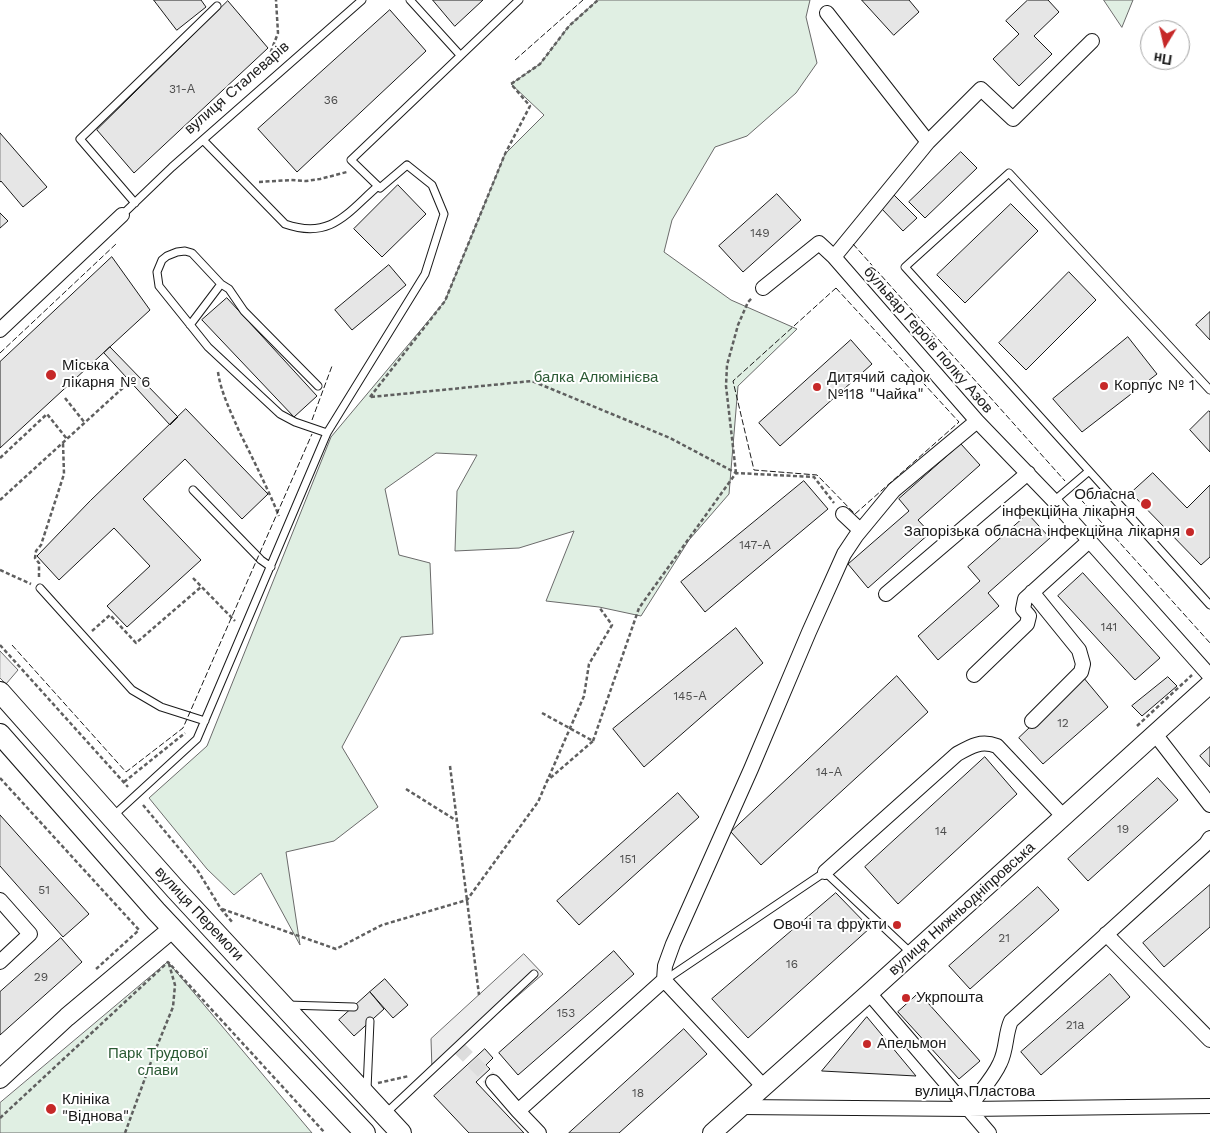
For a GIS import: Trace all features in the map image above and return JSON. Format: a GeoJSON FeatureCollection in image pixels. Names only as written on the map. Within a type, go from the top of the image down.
{"type":"FeatureCollection","features":[{"type":"Feature","properties":{"kind":"main road","name":"вулиця Перемоги"},"geometry":{"type":"LineString","coordinates":[[0,692],[194,910],[284,1005],[367,1086],[384,1114],[401,1133]]}},
{"type":"Feature","properties":{"kind":"main road","name":"вулиця Перемоги"},"geometry":{"type":"LineString","coordinates":[[0,734],[172,929],[365,1133]]}},
{"type":"Feature","properties":{"kind":"main road"},"geometry":{"type":"LineString","coordinates":[[172,929],[194,910]]}},
{"type":"Feature","properties":{"kind":"street"},"geometry":{"type":"LineString","coordinates":[[827,13],[928,142]]}},
{"type":"Feature","properties":{"kind":"street"},"geometry":{"type":"LineString","coordinates":[[834,257],[928,142],[981,90],[1013,119],[1092,41]]}},
{"type":"Feature","properties":{"kind":"street"},"geometry":{"type":"LineString","coordinates":[[0,330],[122,214]]}},
{"type":"Feature","properties":{"kind":"street","name":"бульвар Героїв полку Азов"},"geometry":{"type":"LineString","coordinates":[[763,288],[819,243],[834,257],[977,420],[1054,501],[1210,676]]}},
{"type":"Feature","properties":{"kind":"street"},"geometry":{"type":"LineString","coordinates":[[518,1111],[664,980],[668,956],[686,912],[695,896],[844,554],[860,530],[894,490],[977,420]]}},
{"type":"Feature","properties":{"kind":"street"},"geometry":{"type":"LineString","coordinates":[[886,594],[1028,473]]}},
{"type":"Feature","properties":{"kind":"street"},"geometry":{"type":"LineString","coordinates":[[843,514],[860,530]]}},
{"type":"Feature","properties":{"kind":"street"},"geometry":{"type":"LineString","coordinates":[[974,676],[1028,624],[1029,616],[1023,609],[1025,598],[1089,541]]}},
{"type":"Feature","properties":{"kind":"street"},"geometry":{"type":"LineString","coordinates":[[1032,592],[1079,650],[1082,664],[1081,672],[1032,721]]}},
{"type":"Feature","properties":{"kind":"street","name":"вулиця Нижньодніпровська"},"geometry":{"type":"LineString","coordinates":[[712,1133],[1210,684]]}},
{"type":"Feature","properties":{"kind":"street"},"geometry":{"type":"LineString","coordinates":[[1155,734],[1210,805]]}},
{"type":"Feature","properties":{"kind":"street"},"geometry":{"type":"LineString","coordinates":[[826,872],[957,754],[971,745],[982,743],[997,746],[1064,817]]}},
{"type":"Feature","properties":{"kind":"street"},"geometry":{"type":"LineString","coordinates":[[968,1109],[1000,1065],[1004,1053],[1006,1031],[1011,1020],[1206,844],[1210,838]]}},
{"type":"Feature","properties":{"kind":"street"},"geometry":{"type":"LineString","coordinates":[[0,900],[30,934],[0,962]]}},
{"type":"Feature","properties":{"kind":"street"},"geometry":{"type":"LineString","coordinates":[[0,1079],[67,1018],[172,929]]}},
{"type":"Feature","properties":{"kind":"street"},"geometry":{"type":"LineString","coordinates":[[1106,934],[1210,1040]]}},
{"type":"Feature","properties":{"kind":"street"},"geometry":{"type":"LineString","coordinates":[[664,980],[764,1087]]}},
{"type":"Feature","properties":{"kind":"street"},"geometry":{"type":"LineString","coordinates":[[869,993],[990,1133]]}},
{"type":"Feature","properties":{"kind":"street"},"geometry":{"type":"LineString","coordinates":[[493,1082],[539,1133]]}},
{"type":"Feature","properties":{"kind":"street","name":"вулиця Пластова"},"geometry":{"type":"LineString","coordinates":[[741,1107],[968,1109],[1210,1106]]}},
{"type":"Feature","properties":{"kind":"lane","name":"вулиця Сталеварів"},"geometry":{"type":"LineString","coordinates":[[122,214],[362,0]]}},
{"type":"Feature","properties":{"kind":"lane"},"geometry":{"type":"LineString","coordinates":[[410,0],[460,55]]}},
{"type":"Feature","properties":{"kind":"lane"},"geometry":{"type":"LineString","coordinates":[[111,817],[198,739],[327,433],[425,274],[444,214],[432,185],[407,165],[380,188],[351,160],[519,0]]}},
{"type":"Feature","properties":{"kind":"lane"},"geometry":{"type":"LineString","coordinates":[[135,202],[80,139],[217,6]]}},
{"type":"Feature","properties":{"kind":"lane"},"geometry":{"type":"LineString","coordinates":[[204,140],[285,224],[299,228],[318,229],[332,225],[356,208],[378,186]]}},
{"type":"Feature","properties":{"kind":"lane"},"geometry":{"type":"LineString","coordinates":[[1210,390],[1010,173],[905,266],[1210,605]]}},
{"type":"Feature","properties":{"kind":"lane"},"geometry":{"type":"LineString","coordinates":[[318,386],[244,311],[229,289],[221,284],[188,252],[172,253],[162,260],[156,272],[159,286],[216,355],[280,414],[295,422],[327,433]]}},
{"type":"Feature","properties":{"kind":"lane"},"geometry":{"type":"LineString","coordinates":[[190,325],[221,284]]}},
{"type":"Feature","properties":{"kind":"lane"},"geometry":{"type":"LineString","coordinates":[[1054,501],[1088,471]]}},
{"type":"Feature","properties":{"kind":"lane"},"geometry":{"type":"LineString","coordinates":[[193,490],[261,560],[271,566]]}},
{"type":"Feature","properties":{"kind":"lane"},"geometry":{"type":"LineString","coordinates":[[40,588],[132,690],[161,707],[205,721]]}},
{"type":"Feature","properties":{"kind":"lane"},"geometry":{"type":"LineString","coordinates":[[664,980],[826,872],[912,954]]}},
{"type":"Feature","properties":{"kind":"lane"},"geometry":{"type":"LineString","coordinates":[[384,1114],[534,974]]}},
{"type":"Feature","properties":{"kind":"lane"},"geometry":{"type":"LineString","coordinates":[[284,1005],[354,1007]]}},
{"type":"Feature","properties":{"kind":"lane"},"geometry":{"type":"LineString","coordinates":[[367,1086],[370,1021]]}},
{"type":"Feature","properties":{"kind":"path"},"geometry":{"type":"LineString","coordinates":[[270,69],[270,54],[278,33],[276,0]]}},
{"type":"Feature","properties":{"kind":"path"},"geometry":{"type":"LineString","coordinates":[[598,0],[569,26],[540,64],[511,84],[530,106],[505,154],[445,301],[370,397],[532,381],[670,438],[736,473],[814,477],[843,514]]}},
{"type":"Feature","properties":{"kind":"path"},"geometry":{"type":"LineString","coordinates":[[245,182],[313,180],[359,169]]}},
{"type":"Feature","properties":{"kind":"path"},"geometry":{"type":"LineString","coordinates":[[547,781],[593,742],[639,608],[736,473],[726,386],[727,364],[738,325],[748,302],[763,288]]}},
{"type":"Feature","properties":{"kind":"path"},"geometry":{"type":"LineString","coordinates":[[216,355],[219,382],[230,411],[280,517]]}},
{"type":"Feature","properties":{"kind":"path"},"geometry":{"type":"LineString","coordinates":[[0,500],[126,385]]}},
{"type":"Feature","properties":{"kind":"path"},"geometry":{"type":"LineString","coordinates":[[65,398],[85,423]]}},
{"type":"Feature","properties":{"kind":"path"},"geometry":{"type":"LineString","coordinates":[[0,458],[47,414],[67,439]]}},
{"type":"Feature","properties":{"kind":"path"},"geometry":{"type":"LineString","coordinates":[[0,570],[40,588],[39,563],[35,558],[64,474],[63,443]]}},
{"type":"Feature","properties":{"kind":"path"},"geometry":{"type":"LineString","coordinates":[[193,578],[235,621]]}},
{"type":"Feature","properties":{"kind":"path"},"geometry":{"type":"LineString","coordinates":[[85,637],[110,615],[136,643],[201,587]]}},
{"type":"Feature","properties":{"kind":"path"},"geometry":{"type":"LineString","coordinates":[[221,909],[336,949],[382,925],[467,900],[538,802],[584,696],[589,664],[612,625],[599,606]]}},
{"type":"Feature","properties":{"kind":"path"},"geometry":{"type":"LineString","coordinates":[[0,644],[135,796],[198,871],[221,909],[233,924]]}},
{"type":"Feature","properties":{"kind":"path"},"geometry":{"type":"LineString","coordinates":[[542,713],[593,742]]}},
{"type":"Feature","properties":{"kind":"path"},"geometry":{"type":"LineString","coordinates":[[450,766],[479,996]]}},
{"type":"Feature","properties":{"kind":"path"},"geometry":{"type":"LineString","coordinates":[[0,778],[138,930]]}},
{"type":"Feature","properties":{"kind":"path"},"geometry":{"type":"LineString","coordinates":[[406,789],[457,821]]}},
{"type":"Feature","properties":{"kind":"path"},"geometry":{"type":"LineString","coordinates":[[0,1118],[168,962]]}},
{"type":"Feature","properties":{"kind":"path"},"geometry":{"type":"LineString","coordinates":[[125,1133],[173,1007],[175,984],[168,962]]}},
{"type":"Feature","properties":{"kind":"path"},"geometry":{"type":"LineString","coordinates":[[168,962],[325,1133]]}},
{"type":"Feature","properties":{"kind":"path"},"geometry":{"type":"LineString","coordinates":[[367,1086],[432,1070]]}},
{"type":"Feature","properties":{"kind":"green space","name":"балка Алюмінієва"},"geometry":{"type":"Polygon","coordinates":[[[598,0],[810,0],[806,17],[817,63],[796,93],[747,136],[715,147],[672,220],[664,252],[731,300],[797,329],[738,386],[729,494],[689,540],[641,616],[599,607],[546,601],[574,531],[519,548],[455,551],[457,491],[477,455],[436,453],[385,489],[399,555],[430,563],[433,634],[401,637],[342,747],[378,807],[334,841],[286,852],[300,945],[261,873],[234,895],[207,869],[149,798],[207,746],[331,437],[445,301],[505,154],[544,115],[511,84],[540,64],[569,26],[598,0]]]}},
{"type":"Feature","properties":{"kind":"green space"},"geometry":{"type":"Polygon","coordinates":[[[1104,0],[1133,0],[1122,27],[1104,0]]]}},
{"type":"Feature","properties":{"kind":"green space","name":"Парк Трудової слави"},"geometry":{"type":"Polygon","coordinates":[[[168,962],[312,1133],[0,1133],[0,1103],[168,962]]]}},
{"type":"Feature","properties":{"kind":"shaded area"},"geometry":{"type":"Polygon","coordinates":[[[0,651],[18,670],[6,684],[0,678],[0,651]]]}},
{"type":"Feature","properties":{"kind":"shaded area"},"geometry":{"type":"Polygon","coordinates":[[[524,954],[543,974],[432,1070],[431,1039],[524,954]]]}},
{"type":"Feature","properties":{"kind":"building"},"geometry":{"type":"Polygon","coordinates":[[[154,0],[201,0],[206,7],[177,30],[154,0]]]}},
{"type":"Feature","properties":{"kind":"building"},"geometry":{"type":"Polygon","coordinates":[[[433,0],[483,0],[455,26],[433,0]]]}},
{"type":"Feature","properties":{"kind":"building"},"geometry":{"type":"Polygon","coordinates":[[[862,0],[909,0],[919,12],[894,35],[862,0]]]}},
{"type":"Feature","properties":{"kind":"building"},"geometry":{"type":"Polygon","coordinates":[[[1028,0],[1048,0],[1059,12],[1034,36],[1052,54],[1019,86],[993,59],[1019,34],[1006,21],[1028,0]]]}},
{"type":"Feature","properties":{"kind":"building"},"geometry":{"type":"Polygon","coordinates":[[[228,1],[268,48],[134,173],[97,130],[228,1]]]}},
{"type":"Feature","properties":{"kind":"building"},"geometry":{"type":"Polygon","coordinates":[[[390,10],[426,51],[297,172],[258,129],[390,10]]]}},
{"type":"Feature","properties":{"kind":"building"},"geometry":{"type":"Polygon","coordinates":[[[0,133],[47,187],[23,207],[0,182],[0,133]]]}},
{"type":"Feature","properties":{"kind":"building"},"geometry":{"type":"Polygon","coordinates":[[[961,152],[977,168],[925,218],[909,202],[961,152]]]}},
{"type":"Feature","properties":{"kind":"building"},"geometry":{"type":"Polygon","coordinates":[[[398,185],[426,214],[382,257],[354,229],[398,185]]]}},
{"type":"Feature","properties":{"kind":"building"},"geometry":{"type":"Polygon","coordinates":[[[777,194],[801,220],[743,272],[719,246],[777,194]]]}},
{"type":"Feature","properties":{"kind":"building"},"geometry":{"type":"Polygon","coordinates":[[[894,195],[917,218],[903,231],[881,208],[894,195]]]}},
{"type":"Feature","properties":{"kind":"building"},"geometry":{"type":"Polygon","coordinates":[[[1011,204],[1038,231],[965,303],[937,275],[1011,204]]]}},
{"type":"Feature","properties":{"kind":"building"},"geometry":{"type":"Polygon","coordinates":[[[0,213],[8,221],[0,228],[0,213]]]}},
{"type":"Feature","properties":{"kind":"building"},"geometry":{"type":"Polygon","coordinates":[[[112,257],[150,310],[0,448],[0,362],[112,257]]]}},
{"type":"Feature","properties":{"kind":"building"},"geometry":{"type":"Polygon","coordinates":[[[389,265],[406,285],[352,330],[335,310],[389,265]]]}},
{"type":"Feature","properties":{"kind":"building"},"geometry":{"type":"Polygon","coordinates":[[[1069,272],[1096,300],[1026,370],[999,343],[1069,272]]]}},
{"type":"Feature","properties":{"kind":"building"},"geometry":{"type":"Polygon","coordinates":[[[227,298],[317,396],[294,417],[202,320],[227,298]]]}},
{"type":"Feature","properties":{"kind":"building"},"geometry":{"type":"Polygon","coordinates":[[[1210,312],[1210,340],[1196,325],[1210,312]]]}},
{"type":"Feature","properties":{"kind":"building","name":"Корпус № 1"},"geometry":{"type":"Polygon","coordinates":[[[1128,337],[1157,374],[1082,432],[1053,399],[1128,337]]]}},
{"type":"Feature","properties":{"kind":"building"},"geometry":{"type":"Polygon","coordinates":[[[851,340],[872,364],[780,446],[759,423],[851,340]]]}},
{"type":"Feature","properties":{"kind":"building"},"geometry":{"type":"Polygon","coordinates":[[[110,347],[178,417],[170,425],[104,353],[110,347]]]}},
{"type":"Feature","properties":{"kind":"building"},"geometry":{"type":"Polygon","coordinates":[[[186,409],[268,494],[242,519],[185,459],[143,499],[201,560],[127,627],[107,606],[150,566],[114,528],[59,580],[37,556],[90,501],[186,409]]]}},
{"type":"Feature","properties":{"kind":"building"},"geometry":{"type":"Polygon","coordinates":[[[1210,412],[1210,452],[1190,430],[1210,412]]]}},
{"type":"Feature","properties":{"kind":"building"},"geometry":{"type":"Polygon","coordinates":[[[961,444],[980,465],[918,520],[930,533],[868,588],[848,564],[909,511],[899,499],[961,444]]]}},
{"type":"Feature","properties":{"kind":"building","name":"Запорізька обласна інфекційна лікарня"},"geometry":{"type":"Polygon","coordinates":[[[1153,473],[1187,508],[1210,485],[1210,557],[1201,565],[1131,493],[1153,473]]]}},
{"type":"Feature","properties":{"kind":"building"},"geometry":{"type":"Polygon","coordinates":[[[804,481],[828,509],[705,612],[681,582],[804,481]]]}},
{"type":"Feature","properties":{"kind":"building"},"geometry":{"type":"Polygon","coordinates":[[[1028,514],[1050,538],[988,593],[999,606],[938,660],[918,636],[980,581],[968,567],[1028,514]]]}},
{"type":"Feature","properties":{"kind":"building"},"geometry":{"type":"Polygon","coordinates":[[[1083,573],[1160,658],[1135,680],[1058,596],[1083,573]]]}},
{"type":"Feature","properties":{"kind":"building"},"geometry":{"type":"Polygon","coordinates":[[[736,628],[763,663],[644,767],[613,729],[736,628]]]}},
{"type":"Feature","properties":{"kind":"building"},"geometry":{"type":"Polygon","coordinates":[[[897,676],[928,712],[761,865],[731,832],[897,676]]]}},
{"type":"Feature","properties":{"kind":"building"},"geometry":{"type":"Polygon","coordinates":[[[1083,677],[1108,707],[1043,764],[1019,738],[1083,677]]]}},
{"type":"Feature","properties":{"kind":"building"},"geometry":{"type":"Polygon","coordinates":[[[1168,677],[1177,686],[1142,716],[1132,706],[1168,677]]]}},
{"type":"Feature","properties":{"kind":"building"},"geometry":{"type":"Polygon","coordinates":[[[1210,747],[1210,767],[1200,756],[1210,747]]]}},
{"type":"Feature","properties":{"kind":"building"},"geometry":{"type":"Polygon","coordinates":[[[985,757],[1017,794],[898,904],[865,867],[985,757]]]}},
{"type":"Feature","properties":{"kind":"building"},"geometry":{"type":"Polygon","coordinates":[[[1158,778],[1178,800],[1088,881],[1068,859],[1158,778]]]}},
{"type":"Feature","properties":{"kind":"building"},"geometry":{"type":"Polygon","coordinates":[[[678,793],[699,817],[579,925],[557,901],[678,793]]]}},
{"type":"Feature","properties":{"kind":"building"},"geometry":{"type":"Polygon","coordinates":[[[0,815],[89,914],[63,937],[0,866],[0,815]]]}},
{"type":"Feature","properties":{"kind":"building"},"geometry":{"type":"Polygon","coordinates":[[[1210,885],[1210,927],[1164,967],[1143,943],[1210,885]]]}},
{"type":"Feature","properties":{"kind":"building"},"geometry":{"type":"Polygon","coordinates":[[[1038,887],[1059,910],[970,989],[949,966],[1038,887]]]}},
{"type":"Feature","properties":{"kind":"building"},"geometry":{"type":"Polygon","coordinates":[[[836,893],[870,928],[748,1038],[712,999],[836,893]]]}},
{"type":"Feature","properties":{"kind":"building"},"geometry":{"type":"Polygon","coordinates":[[[61,938],[82,962],[0,1035],[0,992],[61,938]]]}},
{"type":"Feature","properties":{"kind":"building"},"geometry":{"type":"Polygon","coordinates":[[[614,951],[634,974],[518,1075],[499,1053],[614,951]]]}},
{"type":"Feature","properties":{"kind":"building"},"geometry":{"type":"Polygon","coordinates":[[[1110,974],[1130,997],[1041,1075],[1021,1052],[1110,974]]]}},
{"type":"Feature","properties":{"kind":"building"},"geometry":{"type":"Polygon","coordinates":[[[385,979],[408,1005],[393,1018],[370,992],[385,979]]]}},
{"type":"Feature","properties":{"kind":"building"},"geometry":{"type":"Polygon","coordinates":[[[370,992],[384,1009],[354,1036],[339,1020],[370,992]]]}},
{"type":"Feature","properties":{"kind":"building"},"geometry":{"type":"Polygon","coordinates":[[[919,993],[980,1061],[959,1079],[898,1012],[919,993]]]}},
{"type":"Feature","properties":{"kind":"building","name":"Апельмон"},"geometry":{"type":"Polygon","coordinates":[[[867,1017],[916,1076],[822,1071],[867,1017]]]}},
{"type":"Feature","properties":{"kind":"building"},"geometry":{"type":"Polygon","coordinates":[[[684,1029],[707,1054],[619,1133],[569,1133],[684,1029]]]}},
{"type":"Feature","properties":{"kind":"building"},"geometry":{"type":"Polygon","coordinates":[[[485,1049],[493,1058],[486,1065],[490,1069],[476,1082],[524,1133],[469,1133],[434,1096],[485,1049]]]}},
{"type":"Feature","properties":{"kind":"tunnel"},"geometry":{"type":"LineString","coordinates":[[458,1047],[493,1082]]}},
{"type":"Feature","properties":{"kind":"fence"},"geometry":{"type":"LineString","coordinates":[[515,60],[583,0]]}},
{"type":"Feature","properties":{"kind":"fence"},"geometry":{"type":"LineString","coordinates":[[0,353],[116,244]]}},
{"type":"Feature","properties":{"kind":"fence"},"geometry":{"type":"LineString","coordinates":[[853,244],[1065,481]]}},
{"type":"Feature","properties":{"kind":"fence"},"geometry":{"type":"LineString","coordinates":[[836,288],[959,422],[855,514],[817,475],[754,470],[733,381],[836,288]]}},
{"type":"Feature","properties":{"kind":"fence"},"geometry":{"type":"LineString","coordinates":[[312,420],[332,366]]}},
{"type":"Feature","properties":{"kind":"fence"},"geometry":{"type":"LineString","coordinates":[[12,645],[126,772],[183,728],[312,434]]}},
{"type":"Feature","properties":{"kind":"fence"},"geometry":{"type":"LineString","coordinates":[[1075,493],[1210,643]]}},
{"type":"Feature","properties":{"kind":"place","name":"Мiська лiкарня № 6"},"geometry":{"type":"Point","coordinates":[51,375]}},
{"type":"Feature","properties":{"kind":"place","name":"Корпус № 1"},"geometry":{"type":"Point","coordinates":[1104,386]}},
{"type":"Feature","properties":{"kind":"place","name":"Дитячий садок №118 \"Чайка\""},"geometry":{"type":"Point","coordinates":[817,387]}},
{"type":"Feature","properties":{"kind":"place","name":"Обласна інфекційна лікарня"},"geometry":{"type":"Point","coordinates":[1146,504]}},
{"type":"Feature","properties":{"kind":"place","name":"Запорізька обласна інфекційна лікарня"},"geometry":{"type":"Point","coordinates":[1190,532]}},
{"type":"Feature","properties":{"kind":"place","name":"Овочі та фрукти"},"geometry":{"type":"Point","coordinates":[897,925]}},
{"type":"Feature","properties":{"kind":"place","name":"Укрпошта"},"geometry":{"type":"Point","coordinates":[906,998]}},
{"type":"Feature","properties":{"kind":"place","name":"Апельмон"},"geometry":{"type":"Point","coordinates":[867,1044]}},
{"type":"Feature","properties":{"kind":"place","name":"Клініка \"Віднова\""},"geometry":{"type":"Point","coordinates":[51,1109]}}]}
